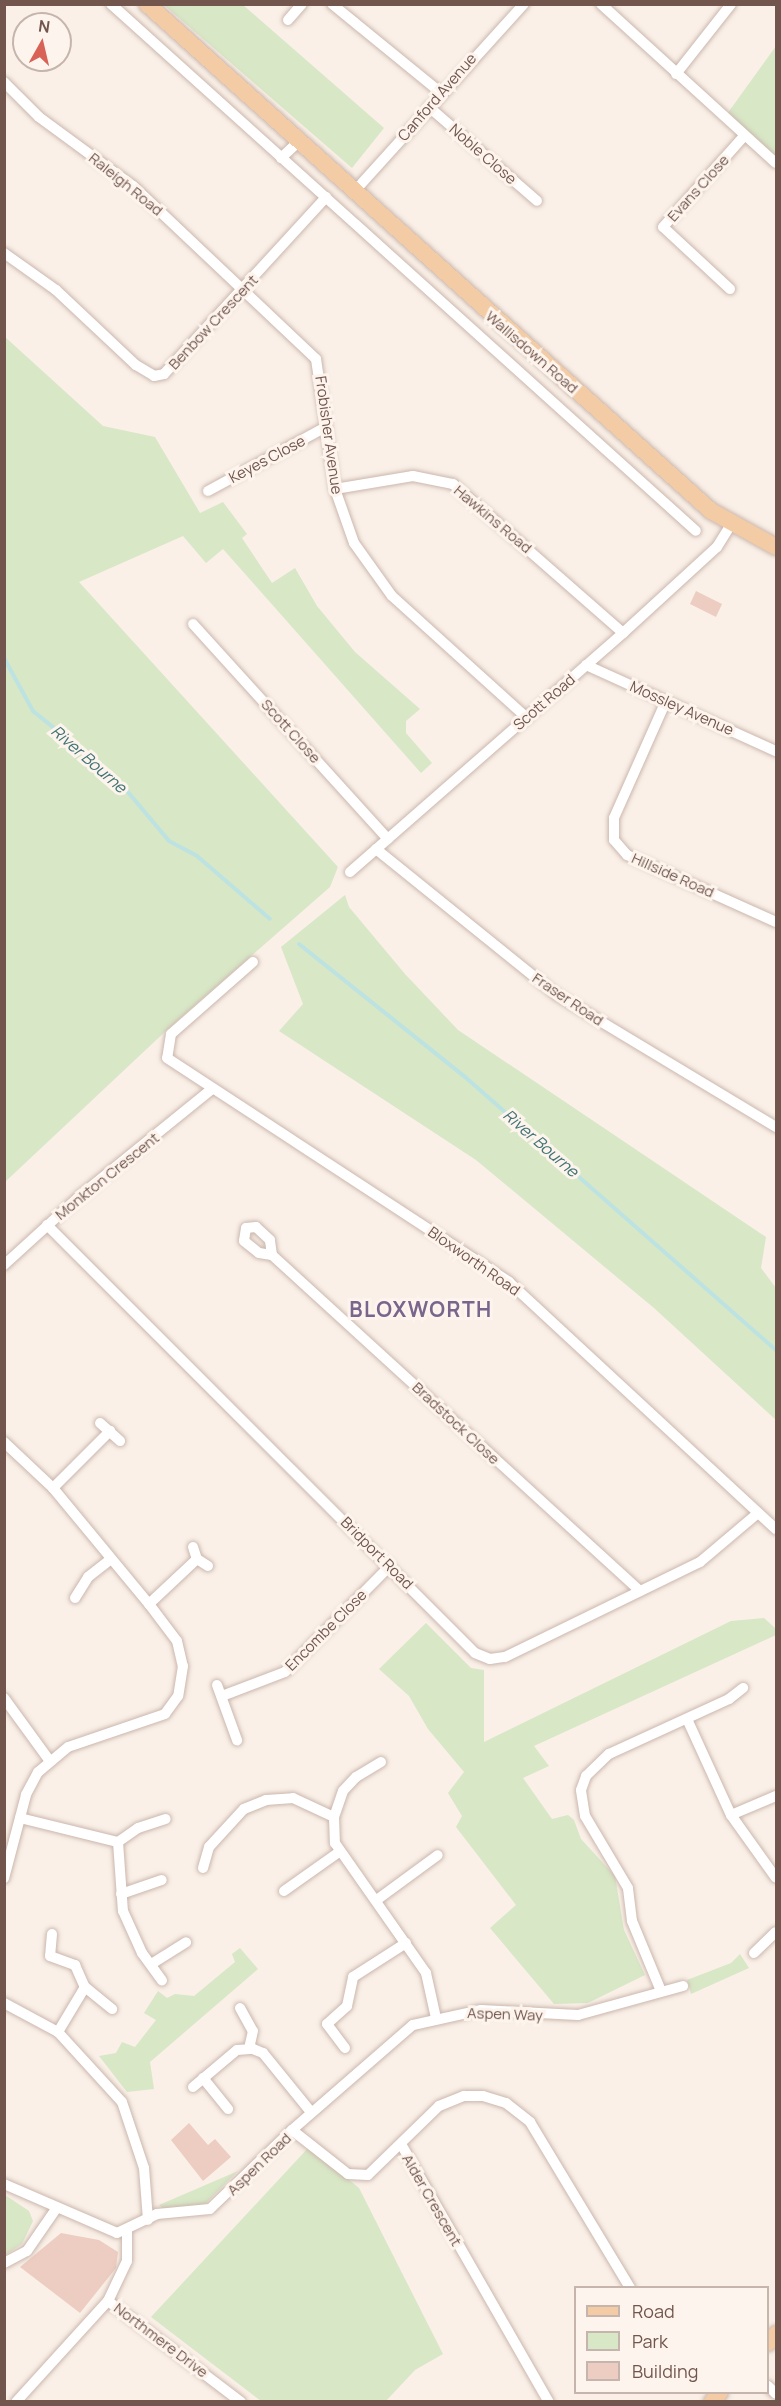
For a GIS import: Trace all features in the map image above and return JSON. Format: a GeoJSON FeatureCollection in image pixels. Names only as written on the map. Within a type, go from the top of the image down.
{"type":"FeatureCollection","features":[{"type":"Feature","properties":{"kind":"main road","name":"Wallisdown Road"},"geometry":{"type":"LineString","coordinates":[[147,4],[353,193],[731,525],[777,547]]}},
{"type":"Feature","properties":{"kind":"street","name":"Wallisdown Road"},"geometry":{"type":"LineString","coordinates":[[111,4],[696,531]]}},
{"type":"Feature","properties":{"kind":"street"},"geometry":{"type":"LineString","coordinates":[[288,20],[302,4]]}},
{"type":"Feature","properties":{"kind":"street"},"geometry":{"type":"LineString","coordinates":[[332,4],[441,93]]}},
{"type":"Feature","properties":{"kind":"street","name":"Canford Avenue"},"geometry":{"type":"LineString","coordinates":[[353,193],[429,106],[524,4]]}},
{"type":"Feature","properties":{"kind":"street"},"geometry":{"type":"LineString","coordinates":[[601,4],[744,136],[777,163]]}},
{"type":"Feature","properties":{"kind":"street"},"geometry":{"type":"LineString","coordinates":[[676,74],[731,4]]}},
{"type":"Feature","properties":{"kind":"street","name":"Raleigh Road"},"geometry":{"type":"LineString","coordinates":[[4,82],[39,117],[133,186],[243,291]]}},
{"type":"Feature","properties":{"kind":"street","name":"Noble Close"},"geometry":{"type":"LineString","coordinates":[[429,106],[537,201]]}},
{"type":"Feature","properties":{"kind":"street","name":"Evans Close"},"geometry":{"type":"LineString","coordinates":[[730,289],[663,227],[744,136]]}},
{"type":"Feature","properties":{"kind":"street"},"geometry":{"type":"LineString","coordinates":[[281,158],[297,143]]}},
{"type":"Feature","properties":{"kind":"street","name":"Benbow Crescent"},"geometry":{"type":"LineString","coordinates":[[4,253],[56,290],[136,365],[154,376],[173,368],[326,197]]}},
{"type":"Feature","properties":{"kind":"street","name":"Frobisher Avenue"},"geometry":{"type":"LineString","coordinates":[[243,291],[316,359],[335,489],[354,543],[392,596],[527,718]]}},
{"type":"Feature","properties":{"kind":"street","name":"Keyes Close"},"geometry":{"type":"LineString","coordinates":[[208,491],[326,427]]}},
{"type":"Feature","properties":{"kind":"street","name":"Hawkins Road"},"geometry":{"type":"LineString","coordinates":[[335,489],[412,476],[453,484],[623,633]]}},
{"type":"Feature","properties":{"kind":"street","name":"Scott Road"},"geometry":{"type":"LineString","coordinates":[[350,872],[717,548],[731,525]]}},
{"type":"Feature","properties":{"kind":"street","name":"Scott Close"},"geometry":{"type":"LineString","coordinates":[[193,624],[388,839]]}},
{"type":"Feature","properties":{"kind":"street","name":"Mossley Avenue"},"geometry":{"type":"LineString","coordinates":[[586,665],[777,751]]}},
{"type":"Feature","properties":{"kind":"street","name":"Hillside Road"},"geometry":{"type":"LineString","coordinates":[[666,701],[614,818],[614,840],[627,855],[777,922]]}},
{"type":"Feature","properties":{"kind":"street","name":"Fraser Road"},"geometry":{"type":"LineString","coordinates":[[376,849],[557,995],[777,1127]]}},
{"type":"Feature","properties":{"kind":"street","name":"Bloxworth Road"},"geometry":{"type":"LineString","coordinates":[[253,962],[171,1034],[167,1058],[509,1282],[777,1529]]}},
{"type":"Feature","properties":{"kind":"street","name":"Monkton Crescent"},"geometry":{"type":"LineString","coordinates":[[4,1265],[47,1225],[212,1089]]}},
{"type":"Feature","properties":{"kind":"street","name":"Bridport Road"},"geometry":{"type":"LineString","coordinates":[[47,1225],[475,1653],[489,1659],[505,1657],[700,1562],[758,1513]]}},
{"type":"Feature","properties":{"kind":"street","name":"Bradstock Close"},"geometry":{"type":"LineString","coordinates":[[272,1255],[640,1591]]}},
{"type":"Feature","properties":{"kind":"street"},"geometry":{"type":"LineString","coordinates":[[100,1423],[120,1441]]}},
{"type":"Feature","properties":{"kind":"street"},"geometry":{"type":"LineString","coordinates":[[52,1488],[110,1431]]}},
{"type":"Feature","properties":{"kind":"street"},"geometry":{"type":"LineString","coordinates":[[4,1442],[52,1488],[148,1604],[180,1648],[183,1677],[174,1703],[147,1724],[68,1747],[49,1760],[30,1788],[4,1878]]}},
{"type":"Feature","properties":{"kind":"street"},"geometry":{"type":"LineString","coordinates":[[193,1547],[197,1559],[208,1566]]}},
{"type":"Feature","properties":{"kind":"street"},"geometry":{"type":"LineString","coordinates":[[148,1604],[197,1559]]}},
{"type":"Feature","properties":{"kind":"street"},"geometry":{"type":"LineString","coordinates":[[75,1598],[88,1577],[110,1560]]}},
{"type":"Feature","properties":{"kind":"street","name":"Encombe Close"},"geometry":{"type":"LineString","coordinates":[[222,1696],[285,1672],[390,1566]]}},
{"type":"Feature","properties":{"kind":"street"},"geometry":{"type":"LineString","coordinates":[[217,1685],[237,1740]]}},
{"type":"Feature","properties":{"kind":"street"},"geometry":{"type":"LineString","coordinates":[[662,1991],[632,1921],[628,1888],[585,1816],[582,1790],[586,1776],[609,1754],[687,1719],[743,1688]]}},
{"type":"Feature","properties":{"kind":"street"},"geometry":{"type":"LineString","coordinates":[[4,1698],[49,1760]]}},
{"type":"Feature","properties":{"kind":"street"},"geometry":{"type":"LineString","coordinates":[[687,1719],[731,1815],[777,1878]]}},
{"type":"Feature","properties":{"kind":"street"},"geometry":{"type":"LineString","coordinates":[[381,1762],[354,1779],[343,1791],[334,1817],[339,1852],[378,1899],[426,1973],[436,2018]]}},
{"type":"Feature","properties":{"kind":"street"},"geometry":{"type":"LineString","coordinates":[[731,1815],[777,1796]]}},
{"type":"Feature","properties":{"kind":"street"},"geometry":{"type":"LineString","coordinates":[[203,1868],[209,1847],[244,1809],[266,1800],[293,1798],[334,1817]]}},
{"type":"Feature","properties":{"kind":"street"},"geometry":{"type":"LineString","coordinates":[[20,1818],[118,1842],[138,1828],[166,1819]]}},
{"type":"Feature","properties":{"kind":"street"},"geometry":{"type":"LineString","coordinates":[[118,1842],[121,1894],[130,1929],[162,1981]]}},
{"type":"Feature","properties":{"kind":"street"},"geometry":{"type":"LineString","coordinates":[[284,1892],[339,1852]]}},
{"type":"Feature","properties":{"kind":"street"},"geometry":{"type":"LineString","coordinates":[[378,1899],[438,1855]]}},
{"type":"Feature","properties":{"kind":"street"},"geometry":{"type":"LineString","coordinates":[[121,1894],[162,1880]]}},
{"type":"Feature","properties":{"kind":"street"},"geometry":{"type":"LineString","coordinates":[[754,1953],[777,1932]]}},
{"type":"Feature","properties":{"kind":"street"},"geometry":{"type":"LineString","coordinates":[[52,1934],[50,1956],[75,1965],[85,1987],[112,2009]]}},
{"type":"Feature","properties":{"kind":"street"},"geometry":{"type":"LineString","coordinates":[[153,1964],[186,1942]]}},
{"type":"Feature","properties":{"kind":"street"},"geometry":{"type":"LineString","coordinates":[[345,2048],[327,2024],[347,2006],[353,1977],[406,1943]]}},
{"type":"Feature","properties":{"kind":"street","name":"Aspen Way"},"geometry":{"type":"LineString","coordinates":[[292,2130],[413,2025],[436,2018],[481,2010],[578,2015],[683,1986]]}},
{"type":"Feature","properties":{"kind":"street"},"geometry":{"type":"LineString","coordinates":[[58,2032],[85,1987]]}},
{"type":"Feature","properties":{"kind":"street"},"geometry":{"type":"LineString","coordinates":[[4,2003],[58,2032],[128,2114],[144,2168],[148,2220]]}},
{"type":"Feature","properties":{"kind":"street"},"geometry":{"type":"LineString","coordinates":[[240,2008],[253,2031],[249,2048]]}},
{"type":"Feature","properties":{"kind":"street"},"geometry":{"type":"LineString","coordinates":[[193,2087],[237,2050],[249,2048],[263,2053],[311,2112]]}},
{"type":"Feature","properties":{"kind":"street"},"geometry":{"type":"LineString","coordinates":[[203,2078],[228,2109]]}},
{"type":"Feature","properties":{"kind":"street","name":"Alder Crescent"},"geometry":{"type":"LineString","coordinates":[[549,2402],[400,2144],[430,2113],[454,2098],[495,2099],[523,2113],[629,2286]]}},
{"type":"Feature","properties":{"kind":"street","name":"Aspen Road"},"geometry":{"type":"LineString","coordinates":[[128,2231],[157,2214],[210,2210],[292,2130],[354,2176],[375,2172],[400,2144]]}},
{"type":"Feature","properties":{"kind":"street"},"geometry":{"type":"LineString","coordinates":[[4,2184],[100,2229],[128,2231],[127,2261],[108,2301],[16,2402]]}},
{"type":"Feature","properties":{"kind":"street"},"geometry":{"type":"LineString","coordinates":[[4,2263],[32,2246],[56,2210]]}},
{"type":"Feature","properties":{"kind":"street","name":"Northmere Drive"},"geometry":{"type":"LineString","coordinates":[[108,2301],[241,2402]]}},
{"type":"Feature","properties":{"kind":"green space"},"geometry":{"type":"Polygon","coordinates":[[[164,5],[243,5],[384,128],[352,168],[164,5]]]}},
{"type":"Feature","properties":{"kind":"green space"},"geometry":{"type":"Polygon","coordinates":[[[776,46],[776,157],[727,114],[776,46]]]}},
{"type":"Feature","properties":{"kind":"green space"},"geometry":{"type":"Polygon","coordinates":[[[4,336],[103,426],[155,437],[200,513],[223,502],[247,534],[242,538],[272,583],[295,568],[317,606],[355,652],[420,709],[406,721],[406,733],[432,763],[421,773],[223,549],[206,563],[183,536],[79,582],[338,867],[330,887],[169,1028],[5,1182],[4,336]]]}},
{"type":"Feature","properties":{"kind":"green space"},"geometry":{"type":"Polygon","coordinates":[[[345,895],[349,907],[405,974],[458,1030],[766,1237],[761,1268],[776,1288],[776,1420],[654,1308],[476,1160],[279,1031],[303,1004],[281,947],[345,895]]]}},
{"type":"Feature","properties":{"kind":"green space"},"geometry":{"type":"Polygon","coordinates":[[[764,1618],[776,1629],[776,1635],[534,1746],[549,1766],[523,1778],[552,1819],[568,1815],[574,1820],[581,1839],[615,1876],[624,1930],[645,1975],[588,2003],[554,2004],[490,1928],[516,1905],[456,1827],[462,1816],[448,1793],[464,1772],[428,1729],[409,1696],[379,1669],[426,1623],[471,1668],[484,1670],[484,1742],[731,1621],[764,1618]]]}},
{"type":"Feature","properties":{"kind":"green space"},"geometry":{"type":"Polygon","coordinates":[[[240,1948],[258,1969],[150,2062],[154,2089],[127,2092],[99,2056],[116,2053],[122,2042],[135,2047],[156,2020],[144,2013],[158,1991],[167,1998],[175,1994],[194,1996],[235,1962],[232,1954],[240,1948]]]}},
{"type":"Feature","properties":{"kind":"green space"},"geometry":{"type":"Polygon","coordinates":[[[740,1954],[749,1968],[691,1994],[687,1980],[731,1963],[740,1954]]]}},
{"type":"Feature","properties":{"kind":"green space"},"geometry":{"type":"Polygon","coordinates":[[[309,2147],[359,2188],[443,2354],[415,2370],[386,2401],[261,2401],[151,2317],[309,2147]]]}},
{"type":"Feature","properties":{"kind":"green space"},"geometry":{"type":"Polygon","coordinates":[[[238,2171],[201,2208],[165,2210],[159,2205],[238,2171]]]}},
{"type":"Feature","properties":{"kind":"green space"},"geometry":{"type":"Polygon","coordinates":[[[5,2195],[29,2211],[33,2221],[22,2244],[5,2255],[5,2195]]]}},
{"type":"Feature","properties":{"kind":"building"},"geometry":{"type":"Polygon","coordinates":[[[696,591],[722,604],[716,617],[690,604],[696,591]]]}},
{"type":"Feature","properties":{"kind":"building"},"geometry":{"type":"Polygon","coordinates":[[[189,2123],[208,2145],[215,2139],[231,2157],[203,2181],[171,2140],[189,2123]]]}},
{"type":"Feature","properties":{"kind":"building"},"geometry":{"type":"Polygon","coordinates":[[[61,2233],[99,2240],[118,2252],[116,2268],[80,2313],[20,2267],[61,2233]]]}},
{"type":"Feature","properties":{"kind":"waterway","name":"River Bourne"},"geometry":{"type":"LineString","coordinates":[[4,658],[33,711],[117,779],[169,841],[197,856],[270,919]]}},
{"type":"Feature","properties":{"kind":"waterway","name":"River Bourne"},"geometry":{"type":"LineString","coordinates":[[299,944],[464,1076],[776,1350]]}},
{"type":"Feature","properties":{"kind":"district","name":"BLOXWORTH"},"geometry":{"type":"Point","coordinates":[421,1309]}}]}
